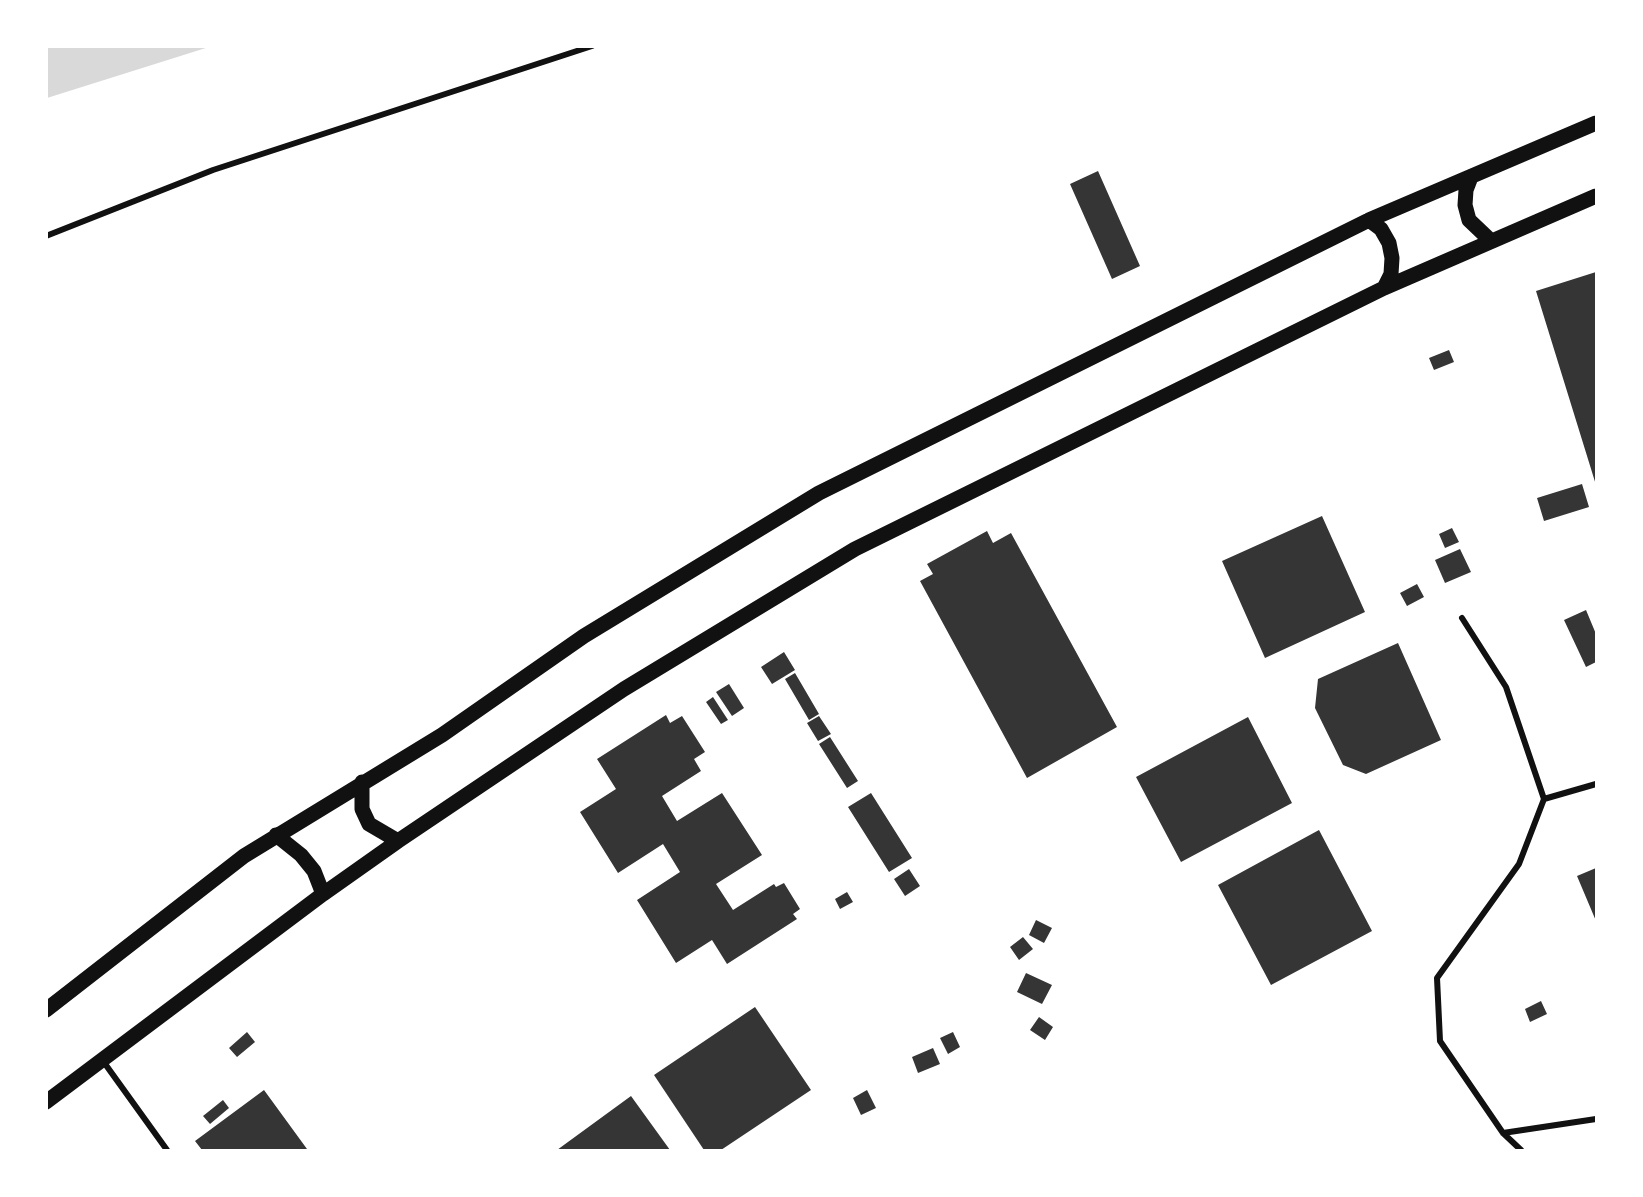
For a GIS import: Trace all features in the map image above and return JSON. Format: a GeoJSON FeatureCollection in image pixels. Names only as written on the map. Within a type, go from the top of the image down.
{"type":"FeatureCollection","features":[{"type":"Feature","properties":{"kind":"main road"},"geometry":{"type":"LineString","coordinates":[[46,1010],[244,856],[442,735],[584,636],[819,493],[1369,220],[1596,123]]}},
{"type":"Feature","properties":{"kind":"main road"},"geometry":{"type":"LineString","coordinates":[[1471,177],[1466,190],[1465,205],[1469,220],[1490,240]]}},
{"type":"Feature","properties":{"kind":"main road"},"geometry":{"type":"LineString","coordinates":[[46,1102],[323,894],[398,841],[624,689],[855,549],[1384,288],[1490,240],[1596,196]]}},
{"type":"Feature","properties":{"kind":"main road"},"geometry":{"type":"LineString","coordinates":[[1369,220],[1381,229],[1389,243],[1392,258],[1391,274],[1384,288]]}},
{"type":"Feature","properties":{"kind":"main road"},"geometry":{"type":"LineString","coordinates":[[362,782],[362,809],[369,824],[398,841]]}},
{"type":"Feature","properties":{"kind":"main road"},"geometry":{"type":"LineString","coordinates":[[276,835],[301,855],[314,871],[323,894]]}},
{"type":"Feature","properties":{"kind":"street"},"geometry":{"type":"LineString","coordinates":[[46,236],[213,170],[592,46]]}},
{"type":"Feature","properties":{"kind":"street"},"geometry":{"type":"LineString","coordinates":[[1462,618],[1506,687],[1544,800],[1519,864],[1437,978],[1440,1041],[1503,1133],[1521,1150]]}},
{"type":"Feature","properties":{"kind":"street"},"geometry":{"type":"LineString","coordinates":[[1544,800],[1596,784]]}},
{"type":"Feature","properties":{"kind":"street"},"geometry":{"type":"LineString","coordinates":[[103,1060],[167,1150]]}},
{"type":"Feature","properties":{"kind":"street"},"geometry":{"type":"LineString","coordinates":[[1503,1133],[1596,1119]]}},
{"type":"Feature","properties":{"kind":"shaded area"},"geometry":{"type":"Polygon","coordinates":[[[47,46],[209,46],[209,47],[47,98],[47,46]]]}},
{"type":"Feature","properties":{"kind":"building"},"geometry":{"type":"Polygon","coordinates":[[[1098,171],[1140,266],[1112,279],[1070,184],[1098,171]]]}},
{"type":"Feature","properties":{"kind":"building"},"geometry":{"type":"Polygon","coordinates":[[[1596,272],[1596,485],[1536,291],[1596,272]]]}},
{"type":"Feature","properties":{"kind":"building"},"geometry":{"type":"Polygon","coordinates":[[[1449,350],[1454,362],[1434,370],[1429,358],[1449,350]]]}},
{"type":"Feature","properties":{"kind":"building"},"geometry":{"type":"Polygon","coordinates":[[[1582,484],[1589,507],[1544,521],[1537,498],[1582,484]]]}},
{"type":"Feature","properties":{"kind":"building"},"geometry":{"type":"Polygon","coordinates":[[[1322,516],[1365,612],[1265,658],[1222,561],[1322,516]]]}},
{"type":"Feature","properties":{"kind":"building"},"geometry":{"type":"Polygon","coordinates":[[[1452,528],[1459,542],[1445,548],[1439,534],[1452,528]]]}},
{"type":"Feature","properties":{"kind":"building"},"geometry":{"type":"Polygon","coordinates":[[[987,531],[993,543],[1011,533],[1117,727],[1027,778],[920,581],[933,574],[927,564],[987,531]]]}},
{"type":"Feature","properties":{"kind":"building"},"geometry":{"type":"Polygon","coordinates":[[[1460,549],[1471,572],[1445,583],[1435,560],[1460,549]]]}},
{"type":"Feature","properties":{"kind":"building"},"geometry":{"type":"Polygon","coordinates":[[[1417,584],[1424,597],[1407,606],[1400,593],[1417,584]]]}},
{"type":"Feature","properties":{"kind":"building"},"geometry":{"type":"Polygon","coordinates":[[[1586,610],[1596,634],[1596,662],[1586,667],[1564,620],[1586,610]]]}},
{"type":"Feature","properties":{"kind":"building"},"geometry":{"type":"Polygon","coordinates":[[[1398,643],[1441,740],[1366,774],[1343,765],[1315,708],[1318,679],[1398,643]]]}},
{"type":"Feature","properties":{"kind":"building"},"geometry":{"type":"Polygon","coordinates":[[[784,652],[795,670],[772,684],[761,667],[784,652]]]}},
{"type":"Feature","properties":{"kind":"building"},"geometry":{"type":"Polygon","coordinates":[[[795,673],[819,714],[809,720],[785,679],[795,673]]]}},
{"type":"Feature","properties":{"kind":"building"},"geometry":{"type":"Polygon","coordinates":[[[729,684],[744,708],[732,716],[716,692],[729,684]]]}},
{"type":"Feature","properties":{"kind":"building"},"geometry":{"type":"Polygon","coordinates":[[[713,697],[728,720],[721,724],[706,702],[713,697]]]}},
{"type":"Feature","properties":{"kind":"building"},"geometry":{"type":"Polygon","coordinates":[[[666,715],[670,723],[682,716],[705,752],[694,759],[701,771],[662,796],[677,821],[722,793],[762,855],[716,884],[733,910],[774,884],[776,887],[784,883],[800,909],[793,914],[797,919],[727,964],[712,940],[676,963],[637,900],[680,872],[663,844],[618,873],[580,812],[616,789],[597,759],[666,715]]]}},
{"type":"Feature","properties":{"kind":"building"},"geometry":{"type":"Polygon","coordinates":[[[819,716],[831,734],[818,741],[807,723],[819,716]]]}},
{"type":"Feature","properties":{"kind":"building"},"geometry":{"type":"Polygon","coordinates":[[[1248,717],[1292,803],[1181,862],[1136,777],[1248,717]]]}},
{"type":"Feature","properties":{"kind":"building"},"geometry":{"type":"Polygon","coordinates":[[[830,737],[858,781],[847,788],[819,744],[830,737]]]}},
{"type":"Feature","properties":{"kind":"building"},"geometry":{"type":"Polygon","coordinates":[[[871,793],[912,858],[889,872],[848,807],[871,793]]]}},
{"type":"Feature","properties":{"kind":"building"},"geometry":{"type":"Polygon","coordinates":[[[1319,830],[1372,931],[1271,985],[1218,885],[1319,830]]]}},
{"type":"Feature","properties":{"kind":"building"},"geometry":{"type":"Polygon","coordinates":[[[1596,868],[1596,921],[1577,876],[1596,868]]]}},
{"type":"Feature","properties":{"kind":"building"},"geometry":{"type":"Polygon","coordinates":[[[909,869],[920,886],[905,896],[894,879],[909,869]]]}},
{"type":"Feature","properties":{"kind":"building"},"geometry":{"type":"Polygon","coordinates":[[[847,892],[853,902],[840,909],[835,899],[847,892]]]}},
{"type":"Feature","properties":{"kind":"building"},"geometry":{"type":"Polygon","coordinates":[[[1036,920],[1052,928],[1044,943],[1029,935],[1036,920]]]}},
{"type":"Feature","properties":{"kind":"building"},"geometry":{"type":"Polygon","coordinates":[[[1023,937],[1033,949],[1019,960],[1010,947],[1023,937]]]}},
{"type":"Feature","properties":{"kind":"building"},"geometry":{"type":"Polygon","coordinates":[[[1026,973],[1052,985],[1042,1004],[1017,992],[1026,973]]]}},
{"type":"Feature","properties":{"kind":"building"},"geometry":{"type":"Polygon","coordinates":[[[1541,1001],[1547,1014],[1530,1022],[1525,1009],[1541,1001]]]}},
{"type":"Feature","properties":{"kind":"building"},"geometry":{"type":"Polygon","coordinates":[[[755,1007],[811,1090],[721,1150],[704,1150],[654,1075],[755,1007]]]}},
{"type":"Feature","properties":{"kind":"building"},"geometry":{"type":"Polygon","coordinates":[[[1039,1017],[1053,1027],[1045,1040],[1030,1030],[1039,1017]]]}},
{"type":"Feature","properties":{"kind":"building"},"geometry":{"type":"Polygon","coordinates":[[[247,1032],[255,1042],[237,1057],[229,1048],[247,1032]]]}},
{"type":"Feature","properties":{"kind":"building"},"geometry":{"type":"Polygon","coordinates":[[[953,1032],[960,1047],[948,1054],[940,1038],[953,1032]]]}},
{"type":"Feature","properties":{"kind":"building"},"geometry":{"type":"Polygon","coordinates":[[[933,1048],[940,1064],[918,1073],[912,1057],[933,1048]]]}},
{"type":"Feature","properties":{"kind":"building"},"geometry":{"type":"Polygon","coordinates":[[[264,1090],[307,1149],[202,1150],[195,1141],[264,1090]]]}},
{"type":"Feature","properties":{"kind":"building"},"geometry":{"type":"Polygon","coordinates":[[[867,1090],[876,1108],[861,1115],[853,1098],[867,1090]]]}},
{"type":"Feature","properties":{"kind":"building"},"geometry":{"type":"Polygon","coordinates":[[[631,1096],[670,1150],[557,1150],[631,1096]]]}},
{"type":"Feature","properties":{"kind":"building"},"geometry":{"type":"Polygon","coordinates":[[[223,1100],[229,1108],[210,1124],[203,1116],[223,1100]]]}}]}
